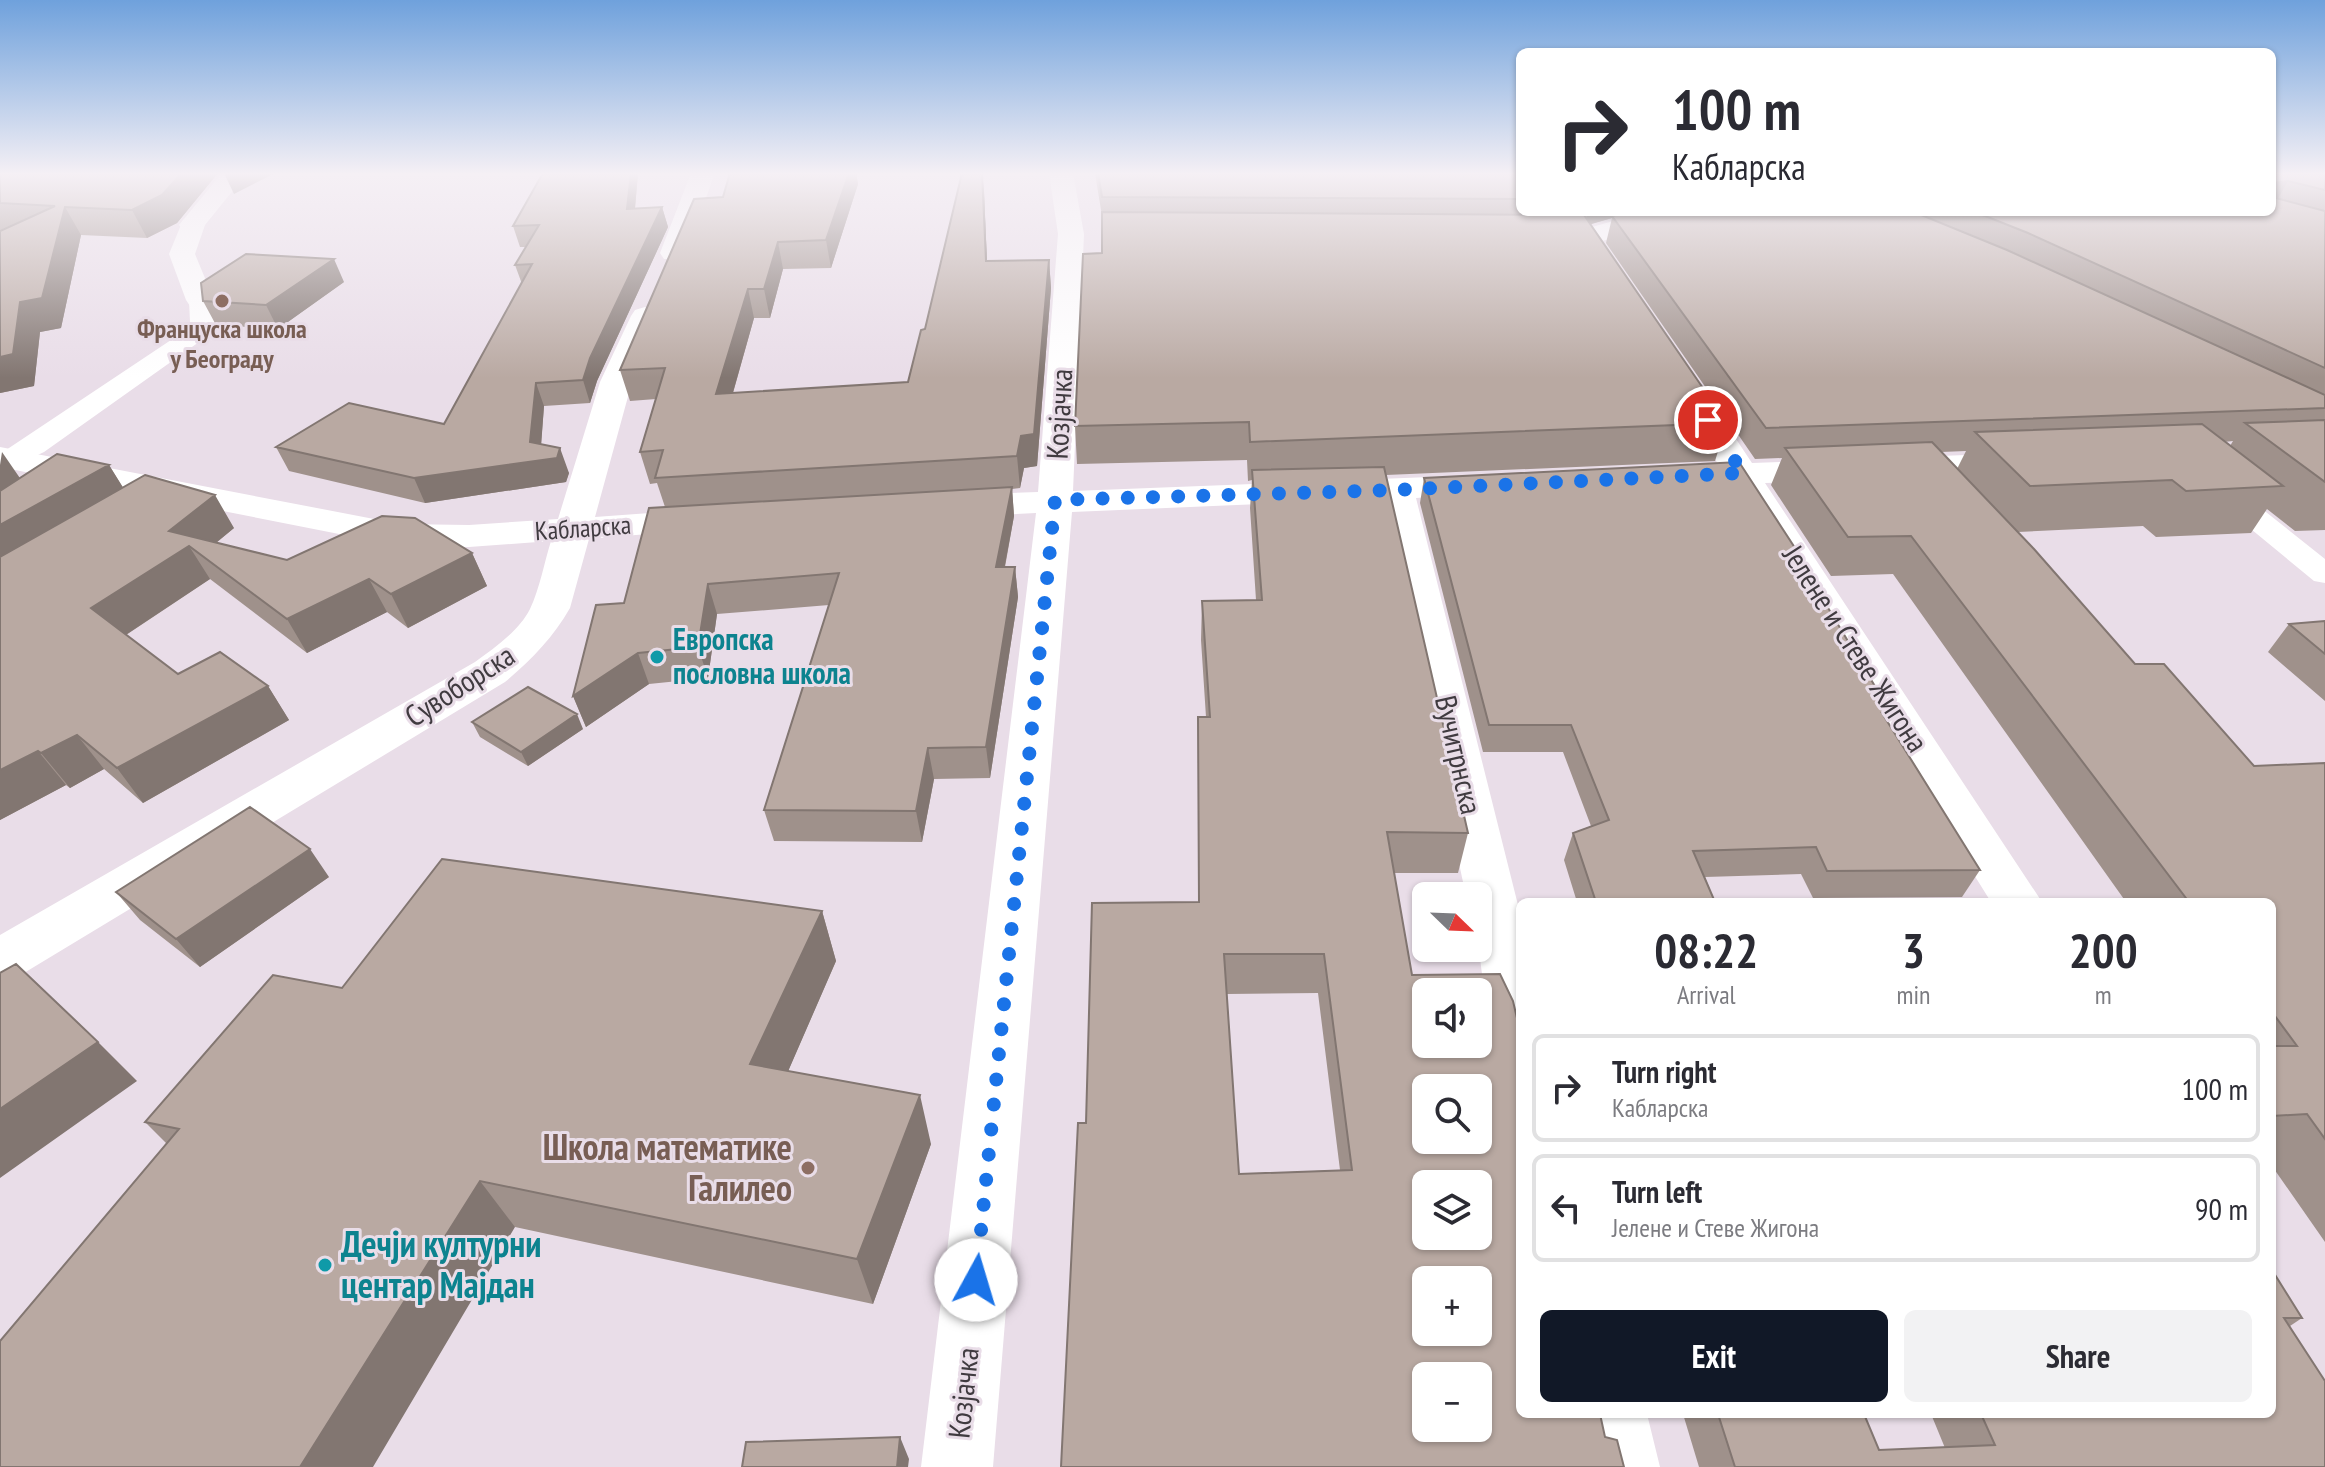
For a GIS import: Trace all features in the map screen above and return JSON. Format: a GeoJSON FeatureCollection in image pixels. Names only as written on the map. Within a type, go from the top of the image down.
{"type":"FeatureCollection","features":[{"type":"Feature","properties":{"kind":"street"},"geometry":{"type":"LineString","coordinates":[[186,241],[182,254],[200,300]]}},
{"type":"Feature","properties":{"kind":"street","name":"Сувоборска"},"geometry":{"type":"LineString","coordinates":[[0,961],[490,672],[540,627],[550,608],[616,382],[678,241]]}},
{"type":"Feature","properties":{"kind":"street","name":"Козјачка"},"geometry":{"type":"LineString","coordinates":[[957,1467],[1055,500],[1071,241]]}},
{"type":"Feature","properties":{"kind":"street"},"geometry":{"type":"LineString","coordinates":[[1589,241],[1603,263]]}},
{"type":"Feature","properties":{"kind":"street","name":"Јелене и Стеве Жигона"},"geometry":{"type":"LineString","coordinates":[[1673,368],[2014,898]]}},
{"type":"Feature","properties":{"kind":"street","name":"Кабларска"},"geometry":{"type":"LineString","coordinates":[[4,460],[400,535],[443,537],[741,518]]}},
{"type":"Feature","properties":{"kind":"street"},"geometry":{"type":"LineString","coordinates":[[1649,477],[1743,473],[1933,478],[2059,462]]}},
{"type":"Feature","properties":{"kind":"street"},"geometry":{"type":"LineString","coordinates":[[929,507],[1507,484]]}},
{"type":"Feature","properties":{"kind":"street","name":"Вучитрнска"},"geometry":{"type":"LineString","coordinates":[[1396,490],[1516,1004]]}},
{"type":"Feature","properties":{"kind":"street"},"geometry":{"type":"LineString","coordinates":[[1613,1418],[1624,1467]]}},
{"type":"Feature","properties":{"kind":"lane"},"geometry":{"type":"LineString","coordinates":[[4,460],[191,337],[202,322],[200,300]]}},
{"type":"Feature","properties":{"kind":"lane"},"geometry":{"type":"LineString","coordinates":[[2205,477],[2325,574]]}},
{"type":"Feature","properties":{"kind":"lane"},"geometry":{"type":"LineString","coordinates":[[130,512],[170,489]]}},
{"type":"Feature","properties":{"kind":"building"},"geometry":{"type":"Polygon","coordinates":[[[0,241],[56,241],[42,298],[20,302],[13,354],[0,357],[0,241]]]}},
{"type":"Feature","properties":{"kind":"building"},"geometry":{"type":"Polygon","coordinates":[[[529,241],[646,241],[590,358],[583,380],[536,383],[530,442],[560,448],[557,458],[414,478],[276,447],[349,403],[444,424],[532,264],[515,265],[529,241]]]}},
{"type":"Feature","properties":{"kind":"building"},"geometry":{"type":"Polygon","coordinates":[[[676,241],[791,241],[778,242],[764,289],[748,289],[716,394],[908,382],[921,330],[925,329],[946,241],[985,241],[986,261],[1049,260],[1034,434],[1021,436],[1017,456],[655,478],[663,450],[640,452],[665,368],[620,370],[676,241]]]}},
{"type":"Feature","properties":{"kind":"building"},"geometry":{"type":"Polygon","coordinates":[[[1102,241],[1602,241],[1727,423],[1250,442],[1249,422],[1075,426],[1083,254],[1102,253],[1102,241]]]}},
{"type":"Feature","properties":{"kind":"building"},"geometry":{"type":"Polygon","coordinates":[[[1630,241],[1986,241],[2325,395],[2325,408],[1766,428],[1630,241]]]}},
{"type":"Feature","properties":{"kind":"building"},"geometry":{"type":"Polygon","coordinates":[[[2047,241],[2325,241],[2325,368],[2047,241]]]}},
{"type":"Feature","properties":{"kind":"building"},"geometry":{"type":"Polygon","coordinates":[[[246,254],[334,259],[266,305],[203,301],[201,283],[246,254]]]}},
{"type":"Feature","properties":{"kind":"building"},"geometry":{"type":"Polygon","coordinates":[[[2325,420],[2325,482],[2245,423],[2325,420]]]}},
{"type":"Feature","properties":{"kind":"building"},"geometry":{"type":"Polygon","coordinates":[[[2202,424],[2283,486],[2186,491],[2172,480],[2030,486],[1975,432],[2202,424]]]}},
{"type":"Feature","properties":{"kind":"building"},"geometry":{"type":"Polygon","coordinates":[[[1932,442],[2034,549],[2135,664],[2164,664],[2254,766],[2325,763],[2325,1139],[2307,1114],[2276,1116],[2276,1046],[2297,1046],[2276,1017],[2276,898],[2186,898],[1911,536],[1848,537],[1785,448],[1932,442]]]}},
{"type":"Feature","properties":{"kind":"building"},"geometry":{"type":"Polygon","coordinates":[[[57,454],[109,465],[0,525],[0,491],[57,454]]]}},
{"type":"Feature","properties":{"kind":"building"},"geometry":{"type":"Polygon","coordinates":[[[1739,462],[1797,551],[1794,551],[1891,713],[1882,713],[1980,870],[1827,871],[1816,847],[1693,851],[1713,898],[1595,898],[1573,833],[1609,820],[1571,725],[1489,725],[1424,478],[1739,462]]]}},
{"type":"Feature","properties":{"kind":"building"},"geometry":{"type":"Polygon","coordinates":[[[1384,467],[1468,833],[1387,832],[1412,975],[1500,974],[1516,1014],[1516,1418],[1601,1418],[1605,1437],[1617,1440],[1624,1467],[1061,1467],[1078,1123],[1086,1123],[1092,903],[1199,902],[1198,717],[1210,717],[1202,601],[1262,600],[1252,470],[1384,467]],[[1224,954],[1239,1174],[1352,1170],[1324,954],[1224,954]]]}},
{"type":"Feature","properties":{"kind":"building"},"geometry":{"type":"Polygon","coordinates":[[[145,475],[215,495],[169,531],[287,560],[382,516],[415,518],[472,553],[391,594],[369,579],[287,619],[189,546],[91,608],[178,674],[220,652],[268,686],[117,768],[77,735],[0,770],[0,557],[145,475]]]}},
{"type":"Feature","properties":{"kind":"building"},"geometry":{"type":"Polygon","coordinates":[[[1012,487],[996,567],[1015,567],[986,747],[928,748],[916,811],[764,810],[839,573],[708,584],[698,647],[638,653],[573,696],[596,605],[624,603],[649,508],[1012,487]]]}},
{"type":"Feature","properties":{"kind":"building"},"geometry":{"type":"Polygon","coordinates":[[[2325,621],[2325,654],[2289,624],[2325,621]]]}},
{"type":"Feature","properties":{"kind":"building"},"geometry":{"type":"Polygon","coordinates":[[[528,687],[577,714],[521,752],[472,722],[528,687]]]}},
{"type":"Feature","properties":{"kind":"building"},"geometry":{"type":"Polygon","coordinates":[[[250,807],[310,849],[176,939],[116,892],[250,807]]]}},
{"type":"Feature","properties":{"kind":"building"},"geometry":{"type":"Polygon","coordinates":[[[442,859],[822,911],[750,1064],[920,1095],[857,1259],[480,1181],[300,1467],[0,1467],[0,1341],[179,1129],[145,1122],[273,975],[342,988],[442,859]]]}},
{"type":"Feature","properties":{"kind":"building"},"geometry":{"type":"Polygon","coordinates":[[[16,964],[98,1042],[0,1109],[0,973],[16,964]]]}},
{"type":"Feature","properties":{"kind":"building"},"geometry":{"type":"Polygon","coordinates":[[[2276,1276],[2302,1318],[2284,1318],[2325,1381],[2325,1467],[1735,1467],[1719,1418],[1866,1418],[1879,1450],[1995,1445],[1983,1418],[2276,1418],[2276,1276]]]}},
{"type":"Feature","properties":{"kind":"building"},"geometry":{"type":"Polygon","coordinates":[[[900,1437],[897,1467],[742,1467],[746,1442],[900,1437]]]}},
{"type":"Feature","properties":{"kind":"place","name":"Француска школа у Београду"},"geometry":{"type":"Point","coordinates":[222,301]}},
{"type":"Feature","properties":{"kind":"place","name":"Европска пословна школа"},"geometry":{"type":"Point","coordinates":[657,657]}},
{"type":"Feature","properties":{"kind":"place","name":"Школа математике Галилео"},"geometry":{"type":"Point","coordinates":[808,1168]}},
{"type":"Feature","properties":{"kind":"place","name":"Дечји културни центар Мајдан"},"geometry":{"type":"Point","coordinates":[325,1265]}},
{"type":"Feature","properties":{"kind":"route"},"geometry":{"type":"LineString","coordinates":[[976,1280],[1055,500],[1396,490],[1743,473],[1708,420]]}}]}
